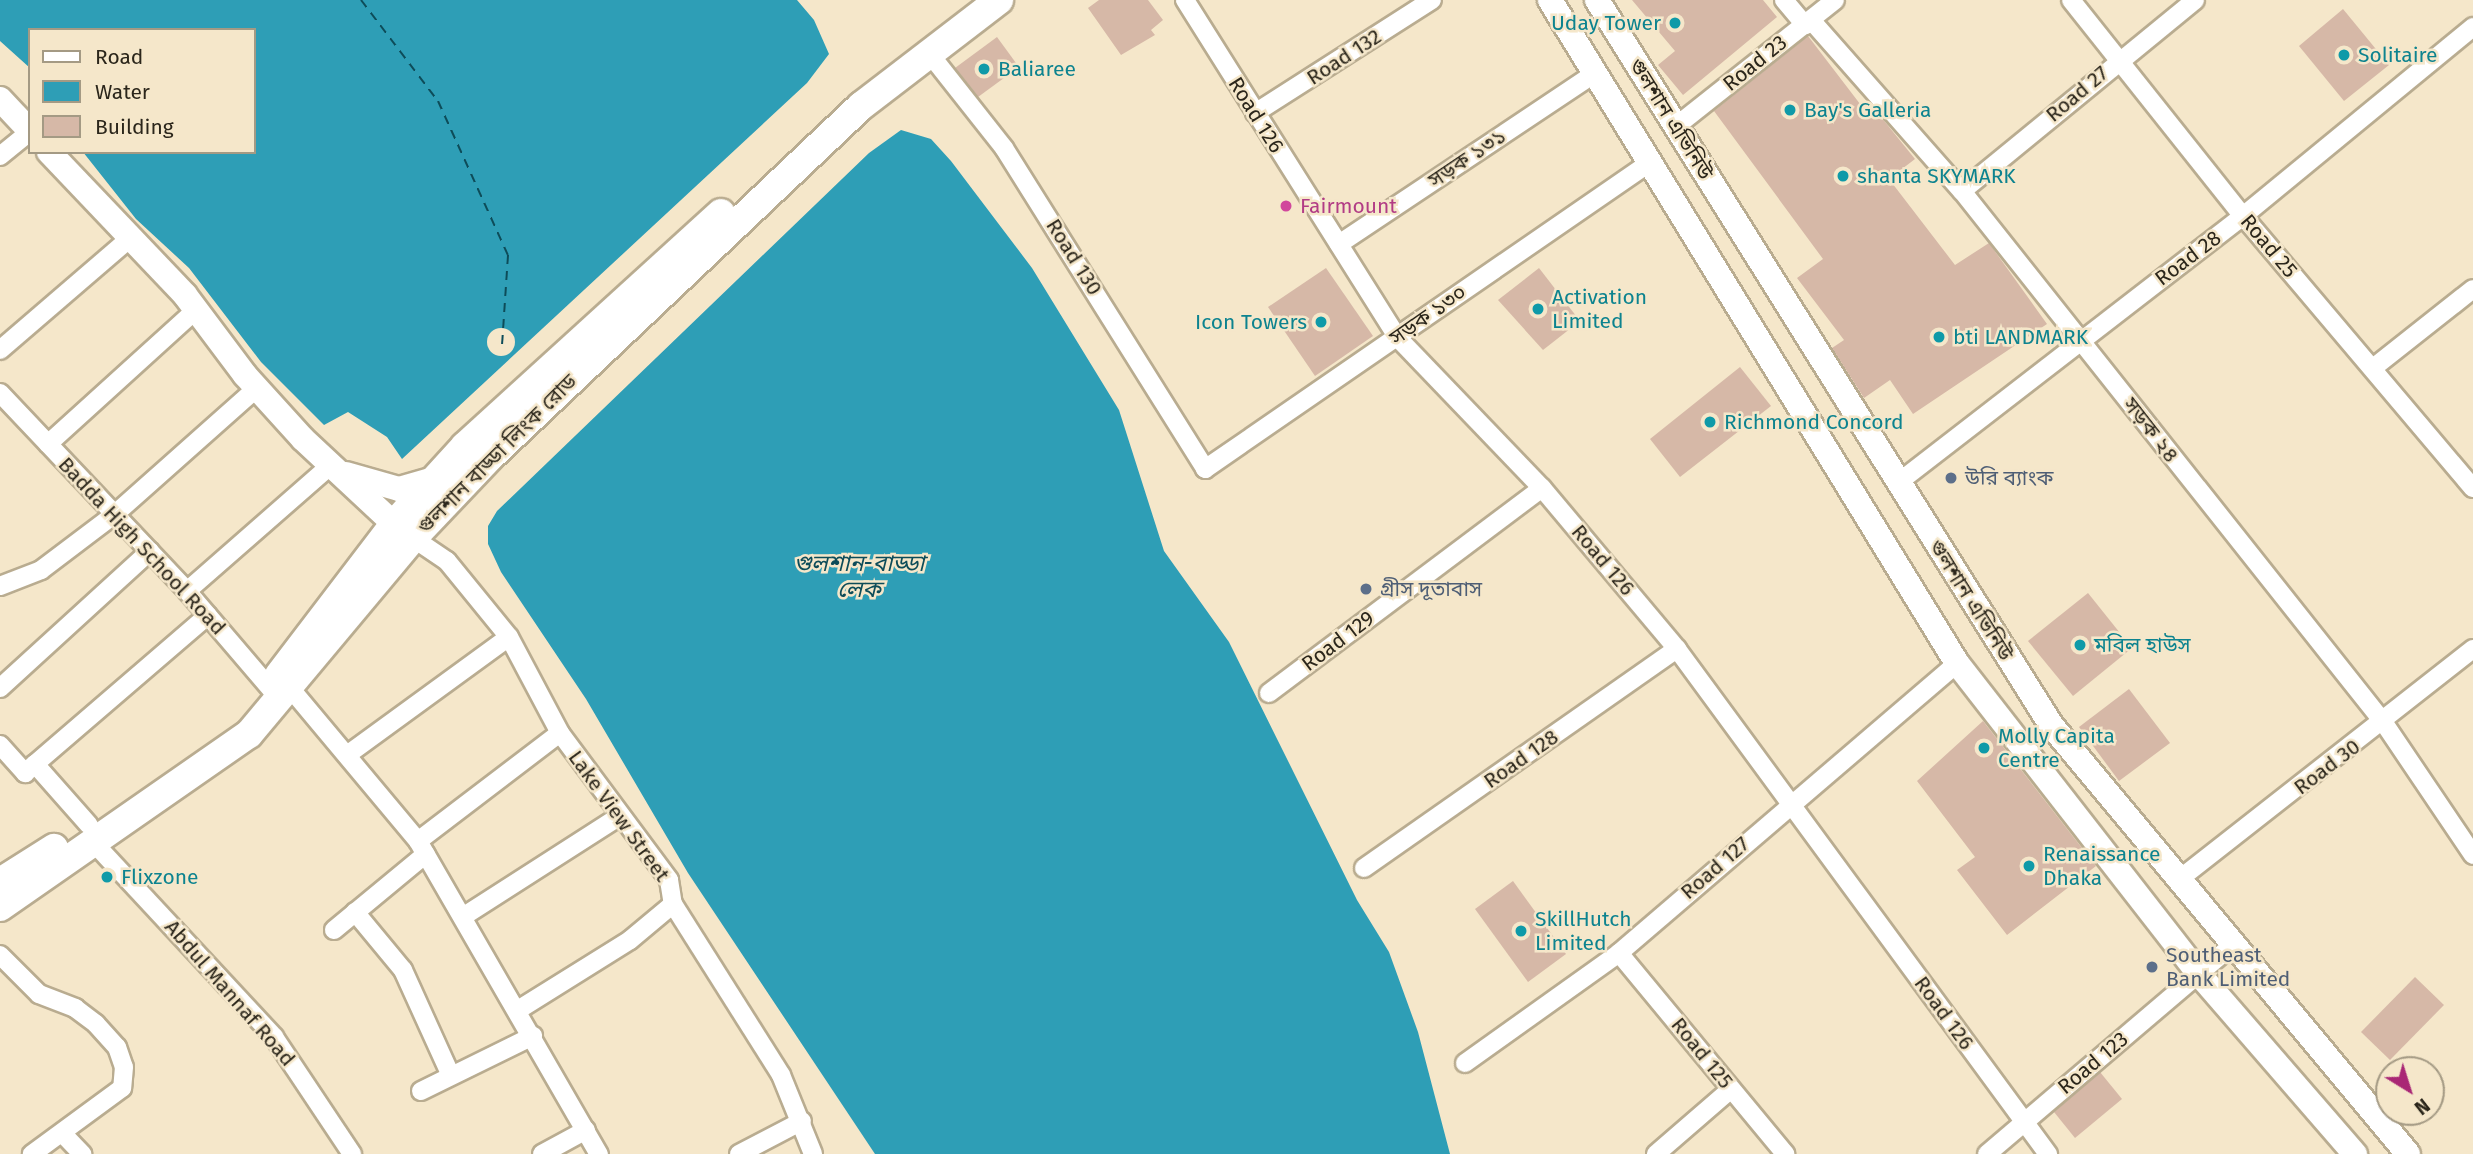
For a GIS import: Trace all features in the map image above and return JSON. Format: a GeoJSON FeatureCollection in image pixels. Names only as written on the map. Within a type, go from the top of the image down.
{"type":"FeatureCollection","features":[{"type":"Feature","properties":{"kind":"main road","name":"গুলশান বাড্ডা লিংক রোড"},"geometry":{"type":"LineString","coordinates":[[0,907],[92,834],[281,693],[403,531],[435,479],[850,94],[967,0]]}},
{"type":"Feature","properties":{"kind":"main road","name":"গুলশান বাড্ডা লিংক রোড"},"geometry":{"type":"LineString","coordinates":[[403,531],[500,448],[860,106],[999,0]]}},
{"type":"Feature","properties":{"kind":"main road","name":"গুলশান এভিনিউ"},"geometry":{"type":"LineString","coordinates":[[1550,0],[1652,161],[1958,663],[2198,973],[2355,1154]]}},
{"type":"Feature","properties":{"kind":"main road","name":"গুলশান এভিনিউ"},"geometry":{"type":"LineString","coordinates":[[1597,0],[2051,725],[2231,946],[2408,1154]]}},
{"type":"Feature","properties":{"kind":"main road"},"geometry":{"type":"LineString","coordinates":[[0,99],[28,130]]}},
{"type":"Feature","properties":{"kind":"main road"},"geometry":{"type":"LineString","coordinates":[[51,154],[196,310],[257,388],[403,531]]}},
{"type":"Feature","properties":{"kind":"main road"},"geometry":{"type":"LineString","coordinates":[[335,467],[369,485],[399,489],[435,479]]}},
{"type":"Feature","properties":{"kind":"main road","name":"গুলশান বাড্ডা লিংক রোড"},"geometry":{"type":"LineString","coordinates":[[0,882],[92,834]]}},
{"type":"Feature","properties":{"kind":"street","name":"Road 132"},"geometry":{"type":"LineString","coordinates":[[1255,114],[1432,0]]}},
{"type":"Feature","properties":{"kind":"street","name":"সড়ক ২৪"},"geometry":{"type":"LineString","coordinates":[[1784,0],[1808,22],[1962,191],[2384,723],[2473,855]]}},
{"type":"Feature","properties":{"kind":"street","name":"Road 23"},"geometry":{"type":"LineString","coordinates":[[1675,128],[1835,0]]}},
{"type":"Feature","properties":{"kind":"street","name":"Road 25"},"geometry":{"type":"LineString","coordinates":[[2071,0],[2243,216],[2473,488]]}},
{"type":"Feature","properties":{"kind":"street","name":"Road 27"},"geometry":{"type":"LineString","coordinates":[[1962,191],[2119,58],[2195,0]]}},
{"type":"Feature","properties":{"kind":"street","name":"Road 126"},"geometry":{"type":"LineString","coordinates":[[1187,1],[1255,114],[1397,337],[1542,488],[1677,649],[1792,801],[2048,1154]]}},
{"type":"Feature","properties":{"kind":"street","name":"Road 28"},"geometry":{"type":"LineString","coordinates":[[1899,482],[2243,216],[2473,27]]}},
{"type":"Feature","properties":{"kind":"street","name":"Road 130"},"geometry":{"type":"LineString","coordinates":[[929,53],[1004,148],[1205,469]]}},
{"type":"Feature","properties":{"kind":"street","name":"সড়ক ১৩১"},"geometry":{"type":"LineString","coordinates":[[1339,244],[1595,73]]}},
{"type":"Feature","properties":{"kind":"street"},"geometry":{"type":"LineString","coordinates":[[0,156],[28,134]]}},
{"type":"Feature","properties":{"kind":"street","name":"সড়ক ১৩০"},"geometry":{"type":"LineString","coordinates":[[1205,469],[1652,161]]}},
{"type":"Feature","properties":{"kind":"street"},"geometry":{"type":"LineString","coordinates":[[0,350],[128,240]]}},
{"type":"Feature","properties":{"kind":"street"},"geometry":{"type":"LineString","coordinates":[[2374,369],[2473,289]]}},
{"type":"Feature","properties":{"kind":"street"},"geometry":{"type":"LineString","coordinates":[[48,444],[196,310]]}},
{"type":"Feature","properties":{"kind":"street"},"geometry":{"type":"LineString","coordinates":[[0,586],[41,570],[115,514],[257,388]]}},
{"type":"Feature","properties":{"kind":"street","name":"Badda High School Road"},"geometry":{"type":"LineString","coordinates":[[0,393],[281,693],[347,755],[422,847],[599,1154]]}},
{"type":"Feature","properties":{"kind":"street"},"geometry":{"type":"LineString","coordinates":[[187,591],[335,467]]}},
{"type":"Feature","properties":{"kind":"street","name":"Road 129"},"geometry":{"type":"LineString","coordinates":[[1269,693],[1542,488]]}},
{"type":"Feature","properties":{"kind":"street","name":"Lake View Street"},"geometry":{"type":"LineString","coordinates":[[403,531],[447,561],[509,637],[560,733],[669,880],[673,904],[781,1075],[802,1121],[813,1154]]}},
{"type":"Feature","properties":{"kind":"street"},"geometry":{"type":"LineString","coordinates":[[0,688],[150,551]]}},
{"type":"Feature","properties":{"kind":"street"},"geometry":{"type":"LineString","coordinates":[[0,745],[25,773],[208,615]]}},
{"type":"Feature","properties":{"kind":"street"},"geometry":{"type":"LineString","coordinates":[[347,755],[509,637]]}},
{"type":"Feature","properties":{"kind":"street","name":"Road 128"},"geometry":{"type":"LineString","coordinates":[[1364,868],[1677,649]]}},
{"type":"Feature","properties":{"kind":"street","name":"Road 30"},"geometry":{"type":"LineString","coordinates":[[2177,881],[2384,723],[2473,649]]}},
{"type":"Feature","properties":{"kind":"street","name":"Road 127"},"geometry":{"type":"LineString","coordinates":[[1465,1063],[1619,953],[1792,801],[1958,663]]}},
{"type":"Feature","properties":{"kind":"street"},"geometry":{"type":"LineString","coordinates":[[334,930],[422,847],[560,733]]}},
{"type":"Feature","properties":{"kind":"street","name":"Abdul Mannaf Road"},"geometry":{"type":"LineString","coordinates":[[34,764],[92,834],[274,1037],[352,1154]]}},
{"type":"Feature","properties":{"kind":"street"},"geometry":{"type":"LineString","coordinates":[[464,916],[620,816]]}},
{"type":"Feature","properties":{"kind":"street"},"geometry":{"type":"LineString","coordinates":[[518,1010],[630,940],[673,904]]}},
{"type":"Feature","properties":{"kind":"street"},"geometry":{"type":"LineString","coordinates":[[355,912],[403,970],[452,1076]]}},
{"type":"Feature","properties":{"kind":"street","name":"Road 123"},"geometry":{"type":"LineString","coordinates":[[1987,1154],[2231,946]]}},
{"type":"Feature","properties":{"kind":"street","name":"Road 125"},"geometry":{"type":"LineString","coordinates":[[1619,953],[1784,1154]]}},
{"type":"Feature","properties":{"kind":"street"},"geometry":{"type":"LineString","coordinates":[[0,956],[39,994],[75,1008],[117,1047],[124,1067],[122,1088],[63,1134],[32,1154]]}},
{"type":"Feature","properties":{"kind":"street"},"geometry":{"type":"LineString","coordinates":[[422,1091],[533,1036]]}},
{"type":"Feature","properties":{"kind":"street"},"geometry":{"type":"LineString","coordinates":[[1656,1154],[1731,1088]]}},
{"type":"Feature","properties":{"kind":"street"},"geometry":{"type":"LineString","coordinates":[[739,1154],[802,1121]]}},
{"type":"Feature","properties":{"kind":"street"},"geometry":{"type":"LineString","coordinates":[[542,1154],[586,1130]]}},
{"type":"Feature","properties":{"kind":"street"},"geometry":{"type":"LineString","coordinates":[[63,1134],[82,1154]]}},
{"type":"Feature","properties":{"kind":"water"},"geometry":{"type":"Polygon","coordinates":[[[0,0],[797,0],[814,20],[829,54],[807,83],[402,459],[387,437],[348,412],[324,425],[261,362],[189,268],[136,219],[85,154],[256,154],[256,28],[28,28],[28,66],[0,41],[0,0]]]}},
{"type":"Feature","properties":{"kind":"water","name":"গুলশান-বাড্ডা লেক"},"geometry":{"type":"Polygon","coordinates":[[[901,130],[931,139],[951,161],[1032,268],[1119,410],[1164,551],[1229,642],[1357,900],[1389,952],[1418,1032],[1450,1154],[875,1154],[688,873],[586,699],[501,572],[488,544],[488,526],[497,511],[869,153],[901,130]]]}},
{"type":"Feature","properties":{"kind":"pier"},"geometry":{"type":"Polygon","coordinates":[[[501,328],[511,332],[515,342],[511,352],[501,356],[491,352],[487,342],[491,332],[501,328]]]}},
{"type":"Feature","properties":{"kind":"building"},"geometry":{"type":"Polygon","coordinates":[[[1099,0],[1148,0],[1163,20],[1151,30],[1155,35],[1121,55],[1088,8],[1099,0]]]}},
{"type":"Feature","properties":{"kind":"building"},"geometry":{"type":"Polygon","coordinates":[[[1632,0],[1763,0],[1777,17],[1683,95],[1658,65],[1675,51],[1632,0]]]}},
{"type":"Feature","properties":{"kind":"building","name":"Solitaire"},"geometry":{"type":"Polygon","coordinates":[[[2343,9],[2389,65],[2344,101],[2299,46],[2343,9]]]}},
{"type":"Feature","properties":{"kind":"building"},"geometry":{"type":"Polygon","coordinates":[[[1808,36],[1870,117],[1877,112],[1915,159],[1889,179],[1955,265],[1989,243],[2047,324],[1913,414],[1890,380],[1864,398],[1832,348],[1844,340],[1797,278],[1823,259],[1714,111],[1808,36]]]}},
{"type":"Feature","properties":{"kind":"building","name":"Baliaree"},"geometry":{"type":"Polygon","coordinates":[[[997,37],[1019,67],[978,97],[955,68],[997,37]]]}},
{"type":"Feature","properties":{"kind":"building","name":"Icon Towers"},"geometry":{"type":"Polygon","coordinates":[[[1326,268],[1373,336],[1315,376],[1268,307],[1326,268]]]}},
{"type":"Feature","properties":{"kind":"building","name":"Activation Limited"},"geometry":{"type":"Polygon","coordinates":[[[1539,268],[1580,321],[1543,350],[1498,300],[1539,268]]]}},
{"type":"Feature","properties":{"kind":"building","name":"Richmond Concord"},"geometry":{"type":"Polygon","coordinates":[[[1740,367],[1771,406],[1680,477],[1650,439],[1740,367]]]}},
{"type":"Feature","properties":{"kind":"building","name":"মবিল হাউস"},"geometry":{"type":"Polygon","coordinates":[[[2088,593],[2132,648],[2073,696],[2028,641],[2088,593]]]}},
{"type":"Feature","properties":{"kind":"building","name":"মবিল হাউস"},"geometry":{"type":"Polygon","coordinates":[[[2129,689],[2170,743],[2119,781],[2079,727],[2129,689]]]}},
{"type":"Feature","properties":{"kind":"building"},"geometry":{"type":"Polygon","coordinates":[[[1983,721],[2096,866],[2007,935],[1957,870],[1975,857],[1917,781],[1983,721]]]}},
{"type":"Feature","properties":{"kind":"building","name":"SkillHutch Limited"},"geometry":{"type":"Polygon","coordinates":[[[1513,881],[1566,954],[1528,982],[1475,909],[1513,881]]]}},
{"type":"Feature","properties":{"kind":"building"},"geometry":{"type":"Polygon","coordinates":[[[2415,977],[2444,1005],[2394,1056],[2386,1056],[2361,1032],[2415,977]]]}},
{"type":"Feature","properties":{"kind":"building"},"geometry":{"type":"Polygon","coordinates":[[[2100,1072],[2122,1099],[2075,1138],[2054,1112],[2100,1072]]]}},
{"type":"Feature","properties":{"kind":"ferry route"},"geometry":{"type":"LineString","coordinates":[[361,0],[438,101],[508,255],[502,346]]}},
{"type":"Feature","properties":{"kind":"place","name":"Uday Tower"},"geometry":{"type":"Point","coordinates":[1675,23]}},
{"type":"Feature","properties":{"kind":"place","name":"Solitaire"},"geometry":{"type":"Point","coordinates":[2344,55]}},
{"type":"Feature","properties":{"kind":"place","name":"Baliaree"},"geometry":{"type":"Point","coordinates":[984,69]}},
{"type":"Feature","properties":{"kind":"place","name":"Bay's Galleria"},"geometry":{"type":"Point","coordinates":[1790,110]}},
{"type":"Feature","properties":{"kind":"place","name":"shanta SKYMARK"},"geometry":{"type":"Point","coordinates":[1843,176]}},
{"type":"Feature","properties":{"kind":"place","name":"Fairmount"},"geometry":{"type":"Point","coordinates":[1286,206]}},
{"type":"Feature","properties":{"kind":"place","name":"Activation Limited"},"geometry":{"type":"Point","coordinates":[1538,309]}},
{"type":"Feature","properties":{"kind":"place","name":"Icon Towers"},"geometry":{"type":"Point","coordinates":[1321,322]}},
{"type":"Feature","properties":{"kind":"place","name":"bti LANDMARK"},"geometry":{"type":"Point","coordinates":[1939,337]}},
{"type":"Feature","properties":{"kind":"place","name":"Richmond Concord"},"geometry":{"type":"Point","coordinates":[1710,422]}},
{"type":"Feature","properties":{"kind":"place","name":"উরি ব্যাংক"},"geometry":{"type":"Point","coordinates":[1951,478]}},
{"type":"Feature","properties":{"kind":"place","name":"গ্রীস দূতাবাস"},"geometry":{"type":"Point","coordinates":[1366,589]}},
{"type":"Feature","properties":{"kind":"place","name":"মবিল হাউস"},"geometry":{"type":"Point","coordinates":[2080,645]}},
{"type":"Feature","properties":{"kind":"place","name":"Molly Capita Centre"},"geometry":{"type":"Point","coordinates":[1984,748]}},
{"type":"Feature","properties":{"kind":"place","name":"Renaissance Dhaka"},"geometry":{"type":"Point","coordinates":[2029,866]}},
{"type":"Feature","properties":{"kind":"place","name":"Flixzone"},"geometry":{"type":"Point","coordinates":[107,877]}},
{"type":"Feature","properties":{"kind":"place","name":"SkillHutch Limited"},"geometry":{"type":"Point","coordinates":[1521,931]}},
{"type":"Feature","properties":{"kind":"place","name":"Southeast Bank Limited"},"geometry":{"type":"Point","coordinates":[2152,967]}}]}
